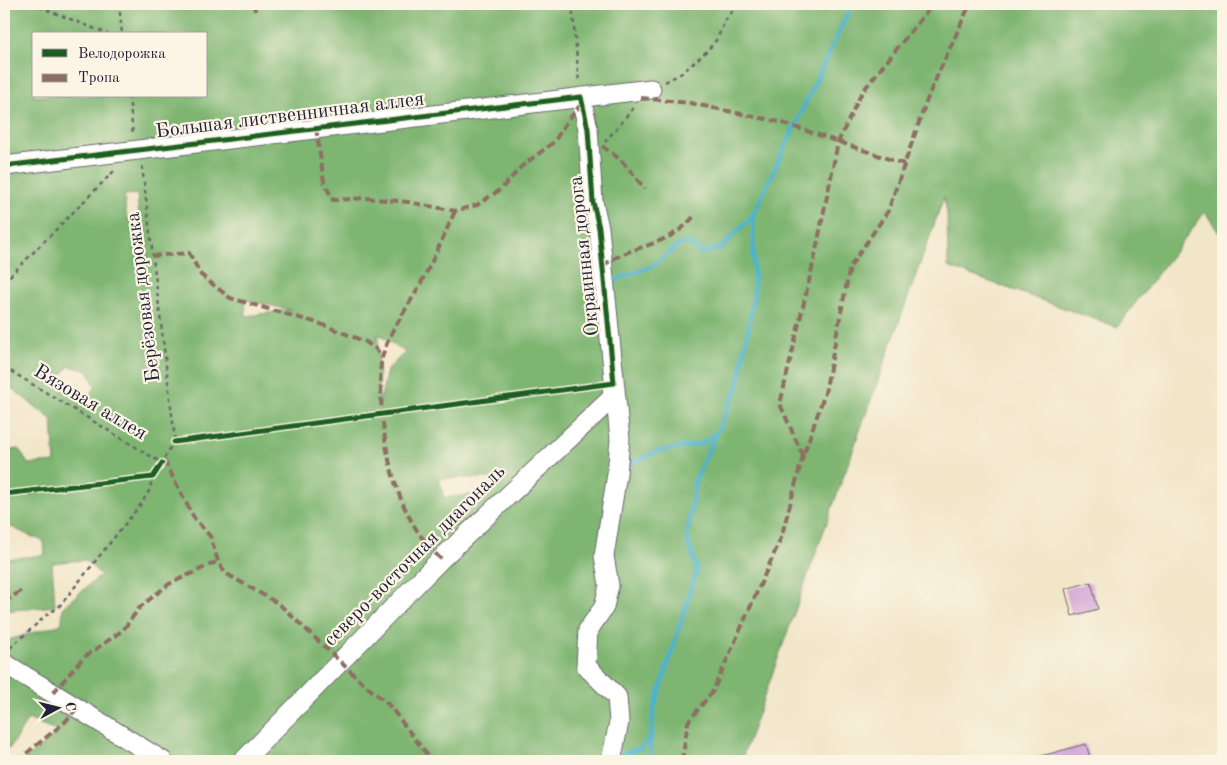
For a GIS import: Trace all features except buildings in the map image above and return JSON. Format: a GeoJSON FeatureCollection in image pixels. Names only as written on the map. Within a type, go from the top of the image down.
{"type":"FeatureCollection","features":[{"type":"Feature","properties":{"kind":"lane","name":"Большая лиственничная аллея"},"geometry":{"type":"LineString","coordinates":[[4,166],[651,89]]}},
{"type":"Feature","properties":{"kind":"lane","name":"Окраинная дорога"},"geometry":{"type":"LineString","coordinates":[[581,97],[588,129],[592,202],[599,228],[620,439],[617,474],[604,556],[609,585],[604,607],[588,630],[586,666],[617,697],[619,722],[611,761]]}},
{"type":"Feature","properties":{"kind":"lane","name":"северо-восточная диагональ"},"geometry":{"type":"LineString","coordinates":[[243,761],[441,559],[612,398],[614,382]]}},
{"type":"Feature","properties":{"kind":"lane"},"geometry":{"type":"LineString","coordinates":[[4,663],[163,761]]}},
{"type":"Feature","properties":{"kind":"path"},"geometry":{"type":"LineString","coordinates":[[32,4],[103,32]]}},
{"type":"Feature","properties":{"kind":"path"},"geometry":{"type":"LineString","coordinates":[[119,4],[122,32]]}},
{"type":"Feature","properties":{"kind":"path"},"geometry":{"type":"LineString","coordinates":[[572,4],[581,97]]}},
{"type":"Feature","properties":{"kind":"path"},"geometry":{"type":"LineString","coordinates":[[590,160],[651,89],[682,73],[696,63],[717,39],[725,21],[738,4]]}},
{"type":"Feature","properties":{"kind":"path"},"geometry":{"type":"LineString","coordinates":[[4,282],[137,150]]}},
{"type":"Feature","properties":{"kind":"path"},"geometry":{"type":"LineString","coordinates":[[4,653],[50,612],[58,608],[141,504],[149,491],[153,477],[175,440],[379,416],[614,382]]}},
{"type":"Feature","properties":{"kind":"path"},"geometry":{"type":"LineString","coordinates":[[4,494],[153,477]]}},
{"type":"Feature","properties":{"kind":"green space"},"geometry":{"type":"Polygon","coordinates":[[[4,4],[1223,4],[1223,239],[1205,212],[1117,327],[948,267],[947,213],[944,197],[741,761],[24,761],[58,731],[28,719],[10,748],[4,748],[4,638],[8,640],[59,625],[62,622],[63,607],[101,575],[85,560],[52,563],[55,606],[4,611],[4,559],[45,555],[44,541],[4,524],[4,451],[19,449],[28,464],[55,462],[52,420],[4,382],[4,4]],[[137,194],[124,195],[127,219],[139,218],[137,194]],[[245,300],[246,316],[290,310],[245,300]],[[378,334],[379,406],[387,370],[405,352],[378,334]],[[69,366],[54,385],[83,402],[96,387],[88,371],[69,366]],[[439,478],[444,498],[492,492],[490,478],[439,478]]]}},
{"type":"Feature","properties":{"kind":"waterway"},"geometry":{"type":"LineString","coordinates":[[649,761],[653,713],[697,569],[687,538],[695,480],[738,386],[754,295],[753,215],[852,4]]}},
{"type":"Feature","properties":{"kind":"waterway"},"geometry":{"type":"LineString","coordinates":[[615,280],[652,266],[680,244],[689,243],[700,253],[720,249],[753,215]]}},
{"type":"Feature","properties":{"kind":"waterway"},"geometry":{"type":"LineString","coordinates":[[627,465],[659,451],[701,444],[716,433]]}},
{"type":"Feature","properties":{"kind":"waterway"},"geometry":{"type":"LineString","coordinates":[[620,755],[641,748],[651,735]]}},
{"type":"Feature","properties":{"kind":"marked path"},"geometry":{"type":"LineString","coordinates":[[254,4],[255,11]]}},
{"type":"Feature","properties":{"kind":"marked path"},"geometry":{"type":"LineString","coordinates":[[803,456],[780,404],[814,260],[838,142],[862,92],[933,4]]}},
{"type":"Feature","properties":{"kind":"marked path"},"geometry":{"type":"LineString","coordinates":[[682,761],[688,722],[713,691],[781,538],[803,456],[825,393],[850,267],[888,211],[929,94],[970,4]]}},
{"type":"Feature","properties":{"kind":"marked path"},"geometry":{"type":"LineString","coordinates":[[641,98],[690,103],[780,122],[904,164]]}},
{"type":"Feature","properties":{"kind":"marked path"},"geometry":{"type":"LineString","coordinates":[[316,128],[324,182],[333,200],[365,198],[408,202],[455,211],[477,205],[501,189],[522,166],[554,142],[565,124],[582,103]]}},
{"type":"Feature","properties":{"kind":"marked path"},"geometry":{"type":"LineString","coordinates":[[602,146],[621,160],[645,189]]}},
{"type":"Feature","properties":{"kind":"marked path"},"geometry":{"type":"LineString","coordinates":[[441,559],[426,543],[414,525],[396,485],[386,442],[380,373],[382,358],[388,340],[427,271],[455,211]]}},
{"type":"Feature","properties":{"kind":"marked path"},"geometry":{"type":"LineString","coordinates":[[603,266],[625,253],[673,234],[684,227],[694,216]]}},
{"type":"Feature","properties":{"kind":"marked path"},"geometry":{"type":"LineString","coordinates":[[152,256],[189,253],[201,275],[230,298],[321,324],[366,342],[376,349],[382,358]]}},
{"type":"Feature","properties":{"kind":"marked path"},"geometry":{"type":"LineString","coordinates":[[164,460],[194,518],[210,536],[218,561],[225,573],[279,604],[365,685],[388,704],[432,761]]}},
{"type":"Feature","properties":{"kind":"marked path"},"geometry":{"type":"LineString","coordinates":[[53,693],[83,658],[123,630],[140,607],[169,584],[218,561]]}},
{"type":"Feature","properties":{"kind":"marked path"},"geometry":{"type":"LineString","coordinates":[[4,602],[24,589]]}},
{"type":"Feature","properties":{"kind":"marked path"},"geometry":{"type":"LineString","coordinates":[[17,761],[65,722],[77,708]]}},
{"type":"Feature","properties":{"kind":"cycle path"},"geometry":{"type":"LineString","coordinates":[[4,166],[581,97],[588,129],[593,202],[599,228],[614,383],[174,442]]}},
{"type":"Feature","properties":{"kind":"cycle path"},"geometry":{"type":"LineString","coordinates":[[4,494],[153,477],[162,463]]}}]}
